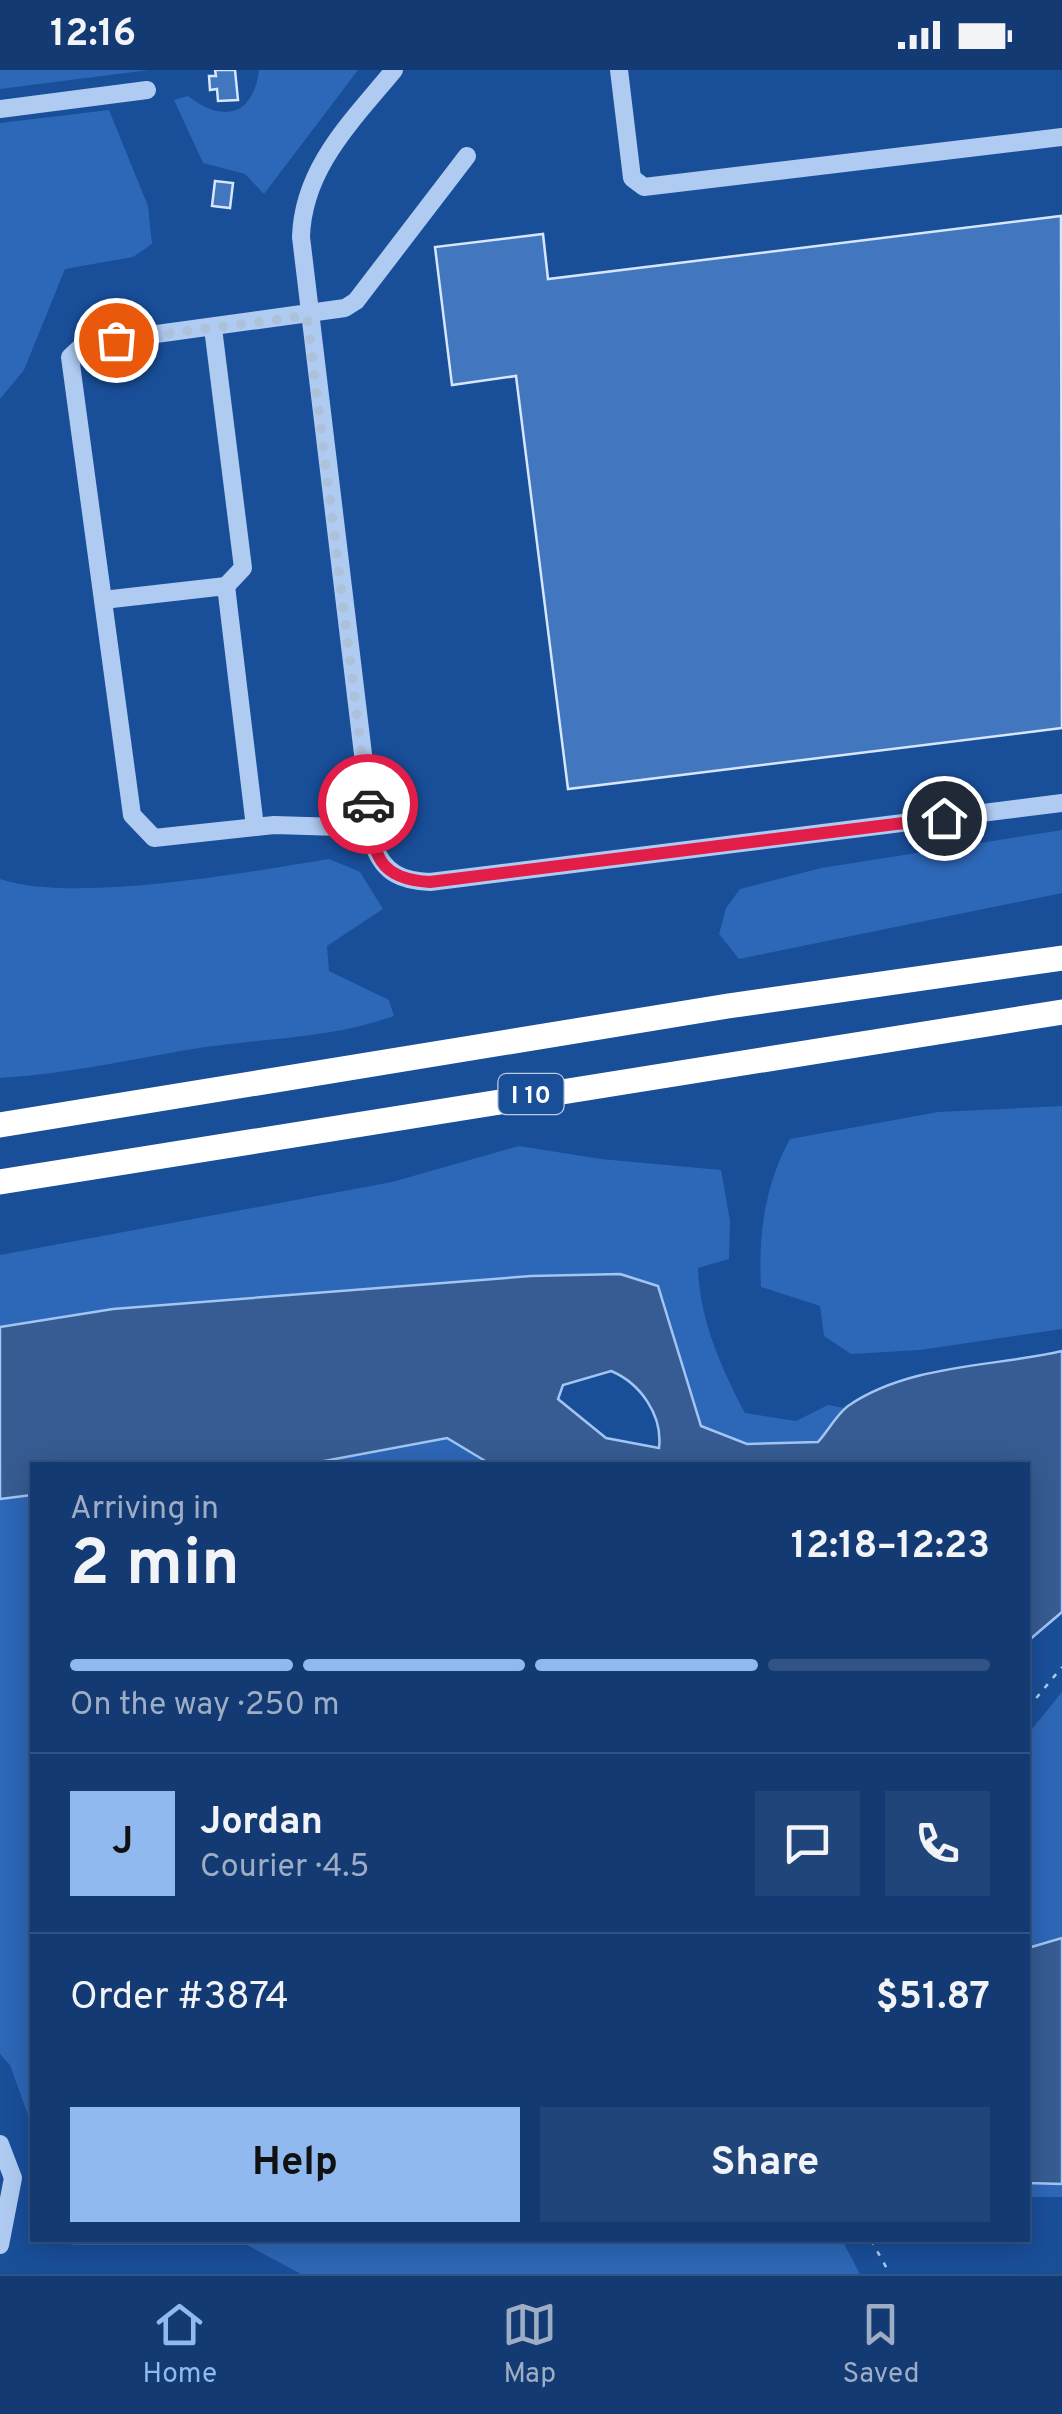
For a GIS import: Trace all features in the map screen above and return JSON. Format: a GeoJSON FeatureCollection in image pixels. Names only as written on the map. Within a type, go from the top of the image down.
{"type":"FeatureCollection","features":[{"type":"Feature","properties":{"kind":"highway","name":"I 10"},"geometry":{"type":"LineString","coordinates":[[0,1125],[709,1010],[1062,958]]}},
{"type":"Feature","properties":{"kind":"highway","name":"I 10"},"geometry":{"type":"LineString","coordinates":[[0,1182],[1062,1012]]}},
{"type":"Feature","properties":{"kind":"street"},"geometry":{"type":"LineString","coordinates":[[394,70],[311,180],[301,227],[307,316],[372,828],[378,859],[388,870],[401,878],[430,882],[1062,802]]}},
{"type":"Feature","properties":{"kind":"street"},"geometry":{"type":"LineString","coordinates":[[621,70],[632,178],[644,187],[1062,136]]}},
{"type":"Feature","properties":{"kind":"street"},"geometry":{"type":"LineString","coordinates":[[0,108],[147,90]]}},
{"type":"Feature","properties":{"kind":"street"},"geometry":{"type":"LineString","coordinates":[[372,828],[255,827],[154,838],[132,815],[70,357],[84,344],[307,316],[356,301],[467,156]]}},
{"type":"Feature","properties":{"kind":"street"},"geometry":{"type":"LineString","coordinates":[[103,600],[226,586],[243,568],[212,328]]}},
{"type":"Feature","properties":{"kind":"street"},"geometry":{"type":"LineString","coordinates":[[226,586],[255,827]]}},
{"type":"Feature","properties":{"kind":"street"},"geometry":{"type":"LineString","coordinates":[[0,2144],[13,2178],[0,2245]]}},
{"type":"Feature","properties":{"kind":"path"},"geometry":{"type":"LineString","coordinates":[[1030,1706],[1062,1667]]}},
{"type":"Feature","properties":{"kind":"path"},"geometry":{"type":"LineString","coordinates":[[873,2242],[890,2274]]}},
{"type":"Feature","properties":{"kind":"shaded area"},"geometry":{"type":"Polygon","coordinates":[[[0,70],[149,70],[0,89],[0,70]]]}},
{"type":"Feature","properties":{"kind":"shaded area"},"geometry":{"type":"Polygon","coordinates":[[[259,70],[358,70],[264,194],[245,174],[203,163],[174,100],[188,96],[213,110],[234,111],[250,98],[259,70]]]}},
{"type":"Feature","properties":{"kind":"shaded area"},"geometry":{"type":"Polygon","coordinates":[[[109,110],[148,206],[152,244],[133,257],[65,269],[24,370],[0,399],[0,123],[109,110]]]}},
{"type":"Feature","properties":{"kind":"shaded area"},"geometry":{"type":"Polygon","coordinates":[[[1062,830],[1062,893],[739,959],[719,934],[726,908],[740,889],[821,868],[1062,830]]]}},
{"type":"Feature","properties":{"kind":"shaded area"},"geometry":{"type":"Polygon","coordinates":[[[329,859],[360,872],[383,909],[327,946],[329,971],[389,1000],[394,1016],[324,1033],[0,1078],[0,879],[32,886],[115,887],[209,878],[329,859]]]}},
{"type":"Feature","properties":{"kind":"shaded area"},"geometry":{"type":"Polygon","coordinates":[[[1062,1106],[1062,1329],[920,1350],[851,1354],[824,1336],[820,1306],[761,1287],[765,1210],[774,1174],[790,1139],[938,1112],[1062,1106]]]}},
{"type":"Feature","properties":{"kind":"shaded area"},"geometry":{"type":"Polygon","coordinates":[[[519,1146],[601,1159],[721,1170],[730,1221],[729,1259],[698,1268],[713,1343],[745,1413],[796,1421],[828,1405],[844,1408],[818,1442],[750,1445],[701,1426],[676,1353],[669,1316],[620,1274],[531,1276],[113,1309],[0,1327],[0,1255],[392,1182],[519,1146]]]}},
{"type":"Feature","properties":{"kind":"shaded area"},"geometry":{"type":"Polygon","coordinates":[[[620,1274],[658,1286],[701,1426],[747,1444],[818,1442],[848,1406],[897,1382],[1062,1351],[1062,1612],[1030,1639],[1030,1462],[487,1462],[447,1438],[319,1462],[30,1462],[30,1495],[0,1499],[0,1327],[113,1309],[531,1276],[620,1274]],[[611,1371],[563,1385],[558,1399],[606,1438],[659,1448],[653,1412],[631,1383],[611,1371]]]}},
{"type":"Feature","properties":{"kind":"shaded area"},"geometry":{"type":"Polygon","coordinates":[[[448,1438],[487,1462],[319,1462],[448,1438]]]}},
{"type":"Feature","properties":{"kind":"shaded area"},"geometry":{"type":"Polygon","coordinates":[[[30,1495],[30,2120],[10,2065],[0,2054],[0,1499],[30,1495]]]}},
{"type":"Feature","properties":{"kind":"shaded area"},"geometry":{"type":"Polygon","coordinates":[[[1062,1692],[1062,1938],[1030,1947],[1030,1732],[1062,1692]]]}},
{"type":"Feature","properties":{"kind":"shaded area"},"geometry":{"type":"Polygon","coordinates":[[[1062,1938],[1062,2184],[1030,2183],[1030,1947],[1062,1938]]]}},
{"type":"Feature","properties":{"kind":"shaded area"},"geometry":{"type":"Polygon","coordinates":[[[1030,2183],[1062,2184],[1062,2197],[1030,2197],[1030,2183]]]}},
{"type":"Feature","properties":{"kind":"shaded area"},"geometry":{"type":"Polygon","coordinates":[[[51,2242],[843,2242],[860,2274],[301,2274],[247,2245],[51,2242]]]}},
{"type":"Feature","properties":{"kind":"building"},"geometry":{"type":"Polygon","coordinates":[[[215,70],[235,70],[238,100],[218,101],[217,89],[210,90],[209,76],[216,76],[215,70]]]}},
{"type":"Feature","properties":{"kind":"building"},"geometry":{"type":"Polygon","coordinates":[[[215,181],[233,183],[230,208],[212,206],[215,181]]]}},
{"type":"Feature","properties":{"kind":"building"},"geometry":{"type":"Polygon","coordinates":[[[1061,216],[1062,728],[568,789],[516,376],[452,385],[435,247],[543,234],[548,279],[1061,216]]]}},
{"type":"Feature","properties":{"kind":"way so far"},"geometry":{"type":"LineString","coordinates":[[116,340],[307,316],[368,804]]}},
{"type":"Feature","properties":{"kind":"route"},"geometry":{"type":"LineString","coordinates":[[368,804],[378,859],[401,878],[430,882],[944,818]]}}]}
